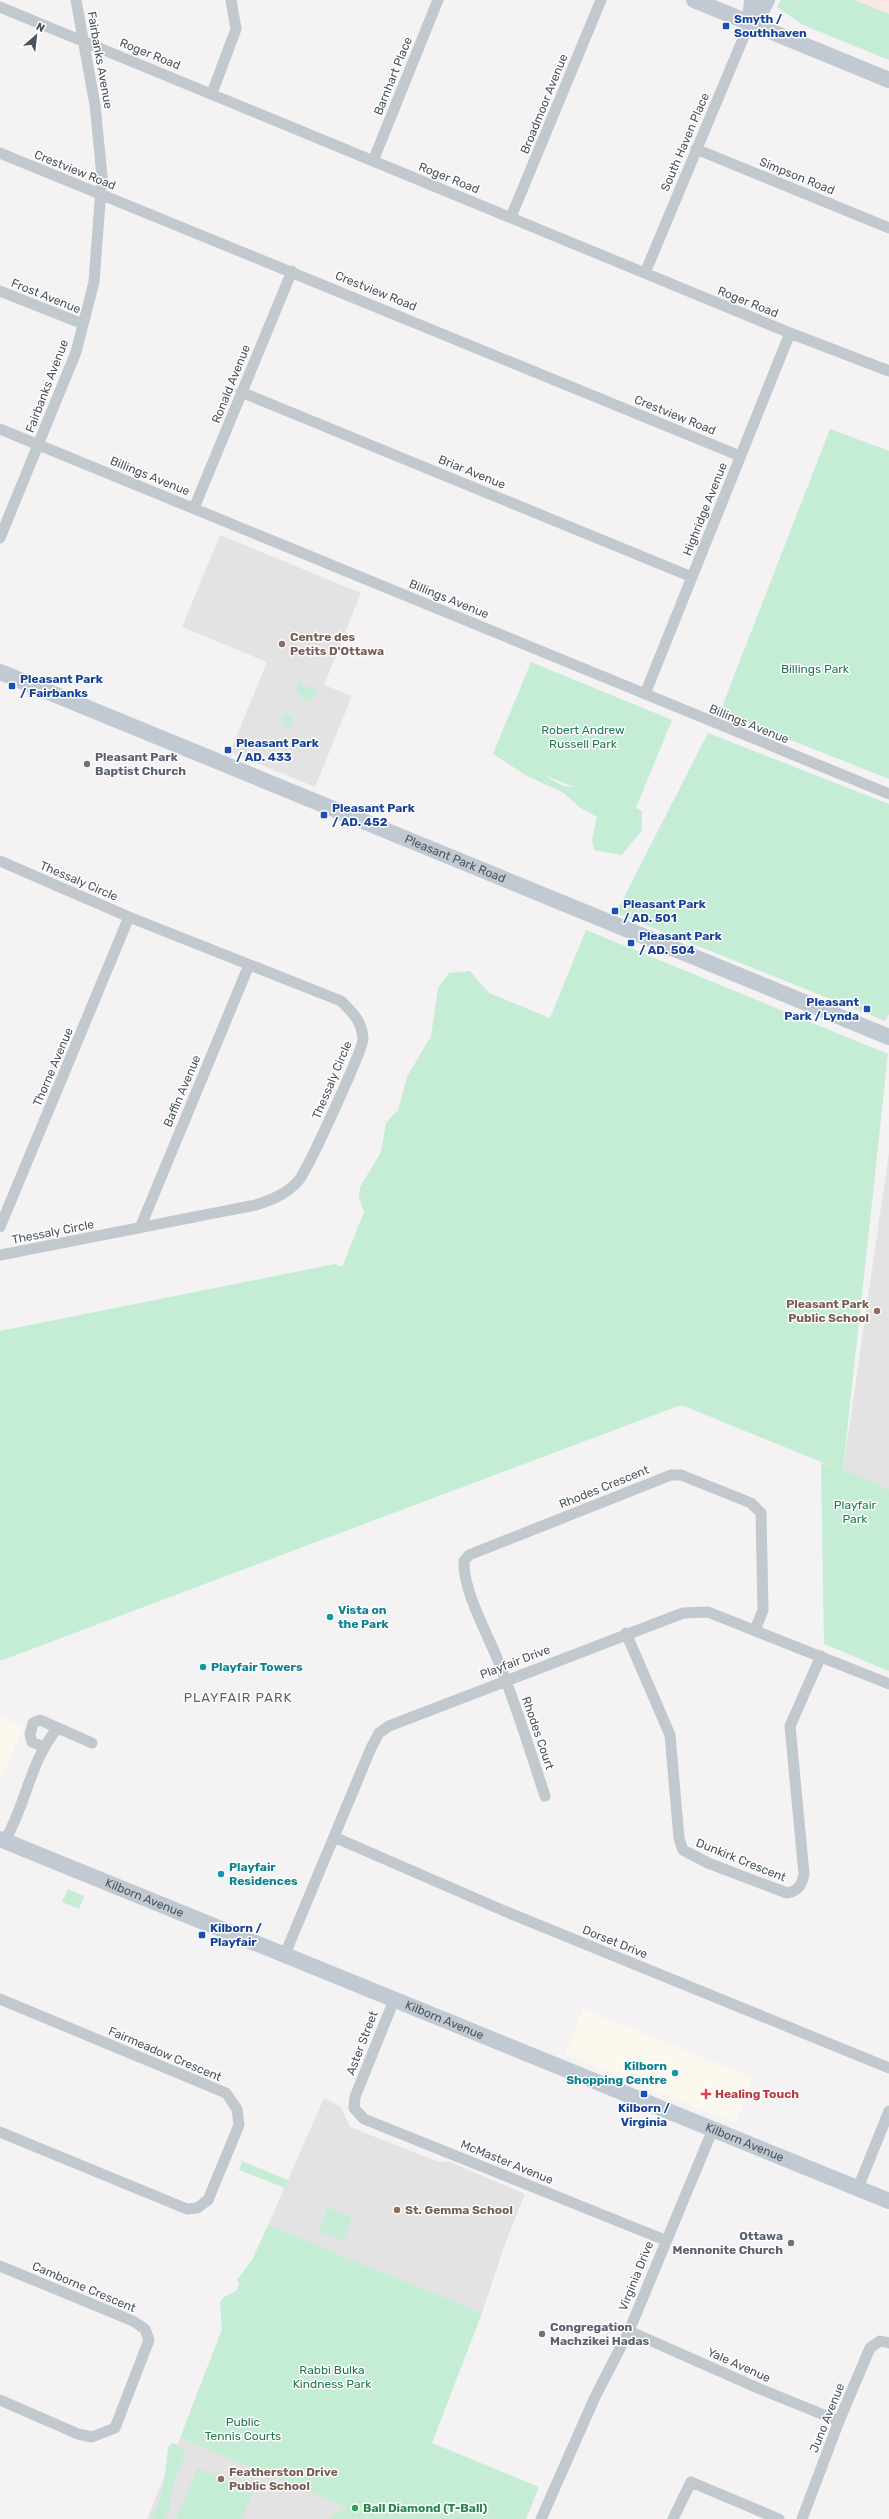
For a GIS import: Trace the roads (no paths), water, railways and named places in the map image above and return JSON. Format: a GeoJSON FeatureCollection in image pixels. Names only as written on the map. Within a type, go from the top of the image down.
{"type":"FeatureCollection","features":[{"type":"Feature","properties":{"kind":"street","name":"Fairbanks Avenue"},"geometry":{"type":"LineString","coordinates":[[0,538],[76,352],[94,282],[102,176],[96,105],[76,0]]}},
{"type":"Feature","properties":{"kind":"street"},"geometry":{"type":"LineString","coordinates":[[212,93],[236,29],[231,0]]}},
{"type":"Feature","properties":{"kind":"street","name":"Barnhart Place"},"geometry":{"type":"LineString","coordinates":[[372,161],[438,0]]}},
{"type":"Feature","properties":{"kind":"street","name":"Broadmoor Avenue"},"geometry":{"type":"LineString","coordinates":[[511,217],[601,0]]}},
{"type":"Feature","properties":{"kind":"street"},"geometry":{"type":"LineString","coordinates":[[694,0],[889,80]]}},
{"type":"Feature","properties":{"kind":"street"},"geometry":{"type":"LineString","coordinates":[[750,22],[752,0]]}},
{"type":"Feature","properties":{"kind":"street"},"geometry":{"type":"LineString","coordinates":[[750,22],[762,10],[767,0]]}},
{"type":"Feature","properties":{"kind":"street","name":"Roger Road"},"geometry":{"type":"LineString","coordinates":[[0,7],[212,93],[372,161],[790,333],[889,371]]}},
{"type":"Feature","properties":{"kind":"street","name":"South Haven Place"},"geometry":{"type":"LineString","coordinates":[[645,273],[750,22]]}},
{"type":"Feature","properties":{"kind":"street","name":"Simpson Road"},"geometry":{"type":"LineString","coordinates":[[696,149],[889,228]]}},
{"type":"Feature","properties":{"kind":"street","name":"Crestview Road"},"geometry":{"type":"LineString","coordinates":[[0,153],[292,271],[740,456]]}},
{"type":"Feature","properties":{"kind":"street","name":"Ronald Avenue"},"geometry":{"type":"LineString","coordinates":[[194,508],[292,271]]}},
{"type":"Feature","properties":{"kind":"street","name":"Frost Avenue"},"geometry":{"type":"LineString","coordinates":[[0,291],[83,324]]}},
{"type":"Feature","properties":{"kind":"street","name":"Highridge Avenue"},"geometry":{"type":"LineString","coordinates":[[645,694],[790,333]]}},
{"type":"Feature","properties":{"kind":"street","name":"Briar Avenue"},"geometry":{"type":"LineString","coordinates":[[241,392],[692,577]]}},
{"type":"Feature","properties":{"kind":"street","name":"Billings Avenue"},"geometry":{"type":"LineString","coordinates":[[0,429],[889,794]]}},
{"type":"Feature","properties":{"kind":"street","name":"Pleasant Park Road"},"geometry":{"type":"LineString","coordinates":[[0,672],[889,1037]]}},
{"type":"Feature","properties":{"kind":"street","name":"Thessaly Circle"},"geometry":{"type":"LineString","coordinates":[[0,861],[129,917],[341,1001],[358,1017],[363,1041],[312,1160],[298,1182],[278,1197],[256,1205],[0,1255]]}},
{"type":"Feature","properties":{"kind":"street","name":"Thorne Avenue"},"geometry":{"type":"LineString","coordinates":[[0,1227],[129,917]]}},
{"type":"Feature","properties":{"kind":"street","name":"Baffin Avenue"},"geometry":{"type":"LineString","coordinates":[[140,1228],[249,964]]}},
{"type":"Feature","properties":{"kind":"street","name":"Rhodes Crescent"},"geometry":{"type":"LineString","coordinates":[[505,1679],[479,1617],[464,1569],[464,1560],[469,1555],[671,1475],[681,1476],[751,1503],[761,1513],[763,1610],[755,1630]]}},
{"type":"Feature","properties":{"kind":"street","name":"Playfair Drive"},"geometry":{"type":"LineString","coordinates":[[285,1954],[379,1733],[389,1726],[505,1679],[626,1633],[690,1613],[708,1612],[889,1684]]}},
{"type":"Feature","properties":{"kind":"street","name":"Dunkirk Crescent"},"geometry":{"type":"LineString","coordinates":[[626,1633],[670,1735],[679,1838],[683,1850],[708,1863],[787,1893],[794,1892],[799,1888],[804,1874],[790,1726],[821,1656]]}},
{"type":"Feature","properties":{"kind":"street","name":"Rhodes Court"},"geometry":{"type":"LineString","coordinates":[[505,1679],[545,1796]]}},
{"type":"Feature","properties":{"kind":"street"},"geometry":{"type":"LineString","coordinates":[[44,1747],[30,1738],[30,1730],[34,1723],[40,1720],[45,1721],[57,1729],[92,1743]]}},
{"type":"Feature","properties":{"kind":"street"},"geometry":{"type":"LineString","coordinates":[[2,1843],[15,1823],[44,1747],[57,1729]]}},
{"type":"Feature","properties":{"kind":"street","name":"Dorset Drive"},"geometry":{"type":"LineString","coordinates":[[334,1837],[510,1913],[889,2068]]}},
{"type":"Feature","properties":{"kind":"street","name":"Kilborn Avenue"},"geometry":{"type":"LineString","coordinates":[[2,1843],[285,1954],[394,2000],[889,2201]]}},
{"type":"Feature","properties":{"kind":"street","name":"Fairmeadow Crescent"},"geometry":{"type":"LineString","coordinates":[[0,1998],[226,2093],[237,2109],[239,2125],[208,2200],[197,2208],[187,2209],[0,2132]]}},
{"type":"Feature","properties":{"kind":"street","name":"Aster Street"},"geometry":{"type":"LineString","coordinates":[[355,2097],[394,2000]]}},
{"type":"Feature","properties":{"kind":"street","name":"McMaster Avenue"},"geometry":{"type":"LineString","coordinates":[[355,2097],[354,2108],[364,2119],[664,2240]]}},
{"type":"Feature","properties":{"kind":"street"},"geometry":{"type":"LineString","coordinates":[[858,2188],[889,2111]]}},
{"type":"Feature","properties":{"kind":"street","name":"Virginia Drive"},"geometry":{"type":"LineString","coordinates":[[541,2519],[595,2397],[629,2331],[664,2240],[713,2129]]}},
{"type":"Feature","properties":{"kind":"street","name":"Camborne Crescent"},"geometry":{"type":"LineString","coordinates":[[0,2266],[133,2321],[145,2329],[149,2340],[115,2428],[92,2437],[78,2434],[0,2400]]}},
{"type":"Feature","properties":{"kind":"street","name":"Yale Avenue"},"geometry":{"type":"LineString","coordinates":[[629,2331],[760,2389],[839,2420]]}},
{"type":"Feature","properties":{"kind":"street","name":"Juno Avenue"},"geometry":{"type":"LineString","coordinates":[[802,2519],[839,2420],[870,2348],[880,2341],[889,2343]]}},
{"type":"Feature","properties":{"kind":"street"},"geometry":{"type":"LineString","coordinates":[[674,2519],[691,2482],[780,2519]]}},
{"type":"Feature","properties":{"kind":"place","name":"Smyth / Southhaven"},"geometry":{"type":"Point","coordinates":[726,26]}},
{"type":"Feature","properties":{"kind":"place","name":"Centre des Petits D'Ottawa"},"geometry":{"type":"Point","coordinates":[282,644]}},
{"type":"Feature","properties":{"kind":"place","name":"Pleasant Park / Fairbanks"},"geometry":{"type":"Point","coordinates":[12,686]}},
{"type":"Feature","properties":{"kind":"place","name":"Pleasant Park / AD. 433"},"geometry":{"type":"Point","coordinates":[228,750]}},
{"type":"Feature","properties":{"kind":"place","name":"Pleasant Park Baptist Church"},"geometry":{"type":"Point","coordinates":[87,764]}},
{"type":"Feature","properties":{"kind":"place","name":"Pleasant Park / AD. 452"},"geometry":{"type":"Point","coordinates":[324,815]}},
{"type":"Feature","properties":{"kind":"place","name":"Pleasant Park / AD. 501"},"geometry":{"type":"Point","coordinates":[615,911]}},
{"type":"Feature","properties":{"kind":"place","name":"Pleasant Park / AD. 504"},"geometry":{"type":"Point","coordinates":[631,943]}},
{"type":"Feature","properties":{"kind":"place","name":"Pleasant Park / Lynda"},"geometry":{"type":"Point","coordinates":[867,1009]}},
{"type":"Feature","properties":{"kind":"place","name":"Pleasant Park Public School"},"geometry":{"type":"Point","coordinates":[877,1311]}},
{"type":"Feature","properties":{"kind":"place","name":"Vista on the Park"},"geometry":{"type":"Point","coordinates":[330,1617]}},
{"type":"Feature","properties":{"kind":"place","name":"Playfair Towers"},"geometry":{"type":"Point","coordinates":[203,1667]}},
{"type":"Feature","properties":{"kind":"place","name":"Playfair Residences"},"geometry":{"type":"Point","coordinates":[221,1874]}},
{"type":"Feature","properties":{"kind":"place","name":"Kilborn / Playfair"},"geometry":{"type":"Point","coordinates":[202,1935]}},
{"type":"Feature","properties":{"kind":"place","name":"Kilborn Shopping Centre"},"geometry":{"type":"Point","coordinates":[675,2073]}},
{"type":"Feature","properties":{"kind":"place","name":"Kilborn / Virginia"},"geometry":{"type":"Point","coordinates":[644,2094]}},
{"type":"Feature","properties":{"kind":"place","name":"Healing Touch"},"geometry":{"type":"Point","coordinates":[706,2094]}},
{"type":"Feature","properties":{"kind":"place","name":"St. Gemma School"},"geometry":{"type":"Point","coordinates":[397,2210]}},
{"type":"Feature","properties":{"kind":"place","name":"Ottawa Mennonite Church"},"geometry":{"type":"Point","coordinates":[791,2243]}},
{"type":"Feature","properties":{"kind":"place","name":"Congregation Machzikei Hadas"},"geometry":{"type":"Point","coordinates":[542,2334]}},
{"type":"Feature","properties":{"kind":"place","name":"Featherston Drive Public School"},"geometry":{"type":"Point","coordinates":[221,2479]}},
{"type":"Feature","properties":{"kind":"place","name":"Ball Diamond (T-Ball)"},"geometry":{"type":"Point","coordinates":[355,2508]}},
{"type":"Feature","properties":{"kind":"district","name":"PLAYFAIR PARK"},"geometry":{"type":"Point","coordinates":[238,1697]}},
{"type":"Feature","properties":{"kind":"park label","name":"Billings Park"},"geometry":{"type":"Point","coordinates":[815,669]}},
{"type":"Feature","properties":{"kind":"park label","name":"Robert Andrew Russell Park"},"geometry":{"type":"Point","coordinates":[583,737]}},
{"type":"Feature","properties":{"kind":"park label","name":"Playfair Park"},"geometry":{"type":"Point","coordinates":[855,1512]}},
{"type":"Feature","properties":{"kind":"park label","name":"Rabbi Bulka Kindness Park"},"geometry":{"type":"Point","coordinates":[332,2377]}},
{"type":"Feature","properties":{"kind":"park label","name":"Public Tennis Courts"},"geometry":{"type":"Point","coordinates":[243,2429]}}]}
